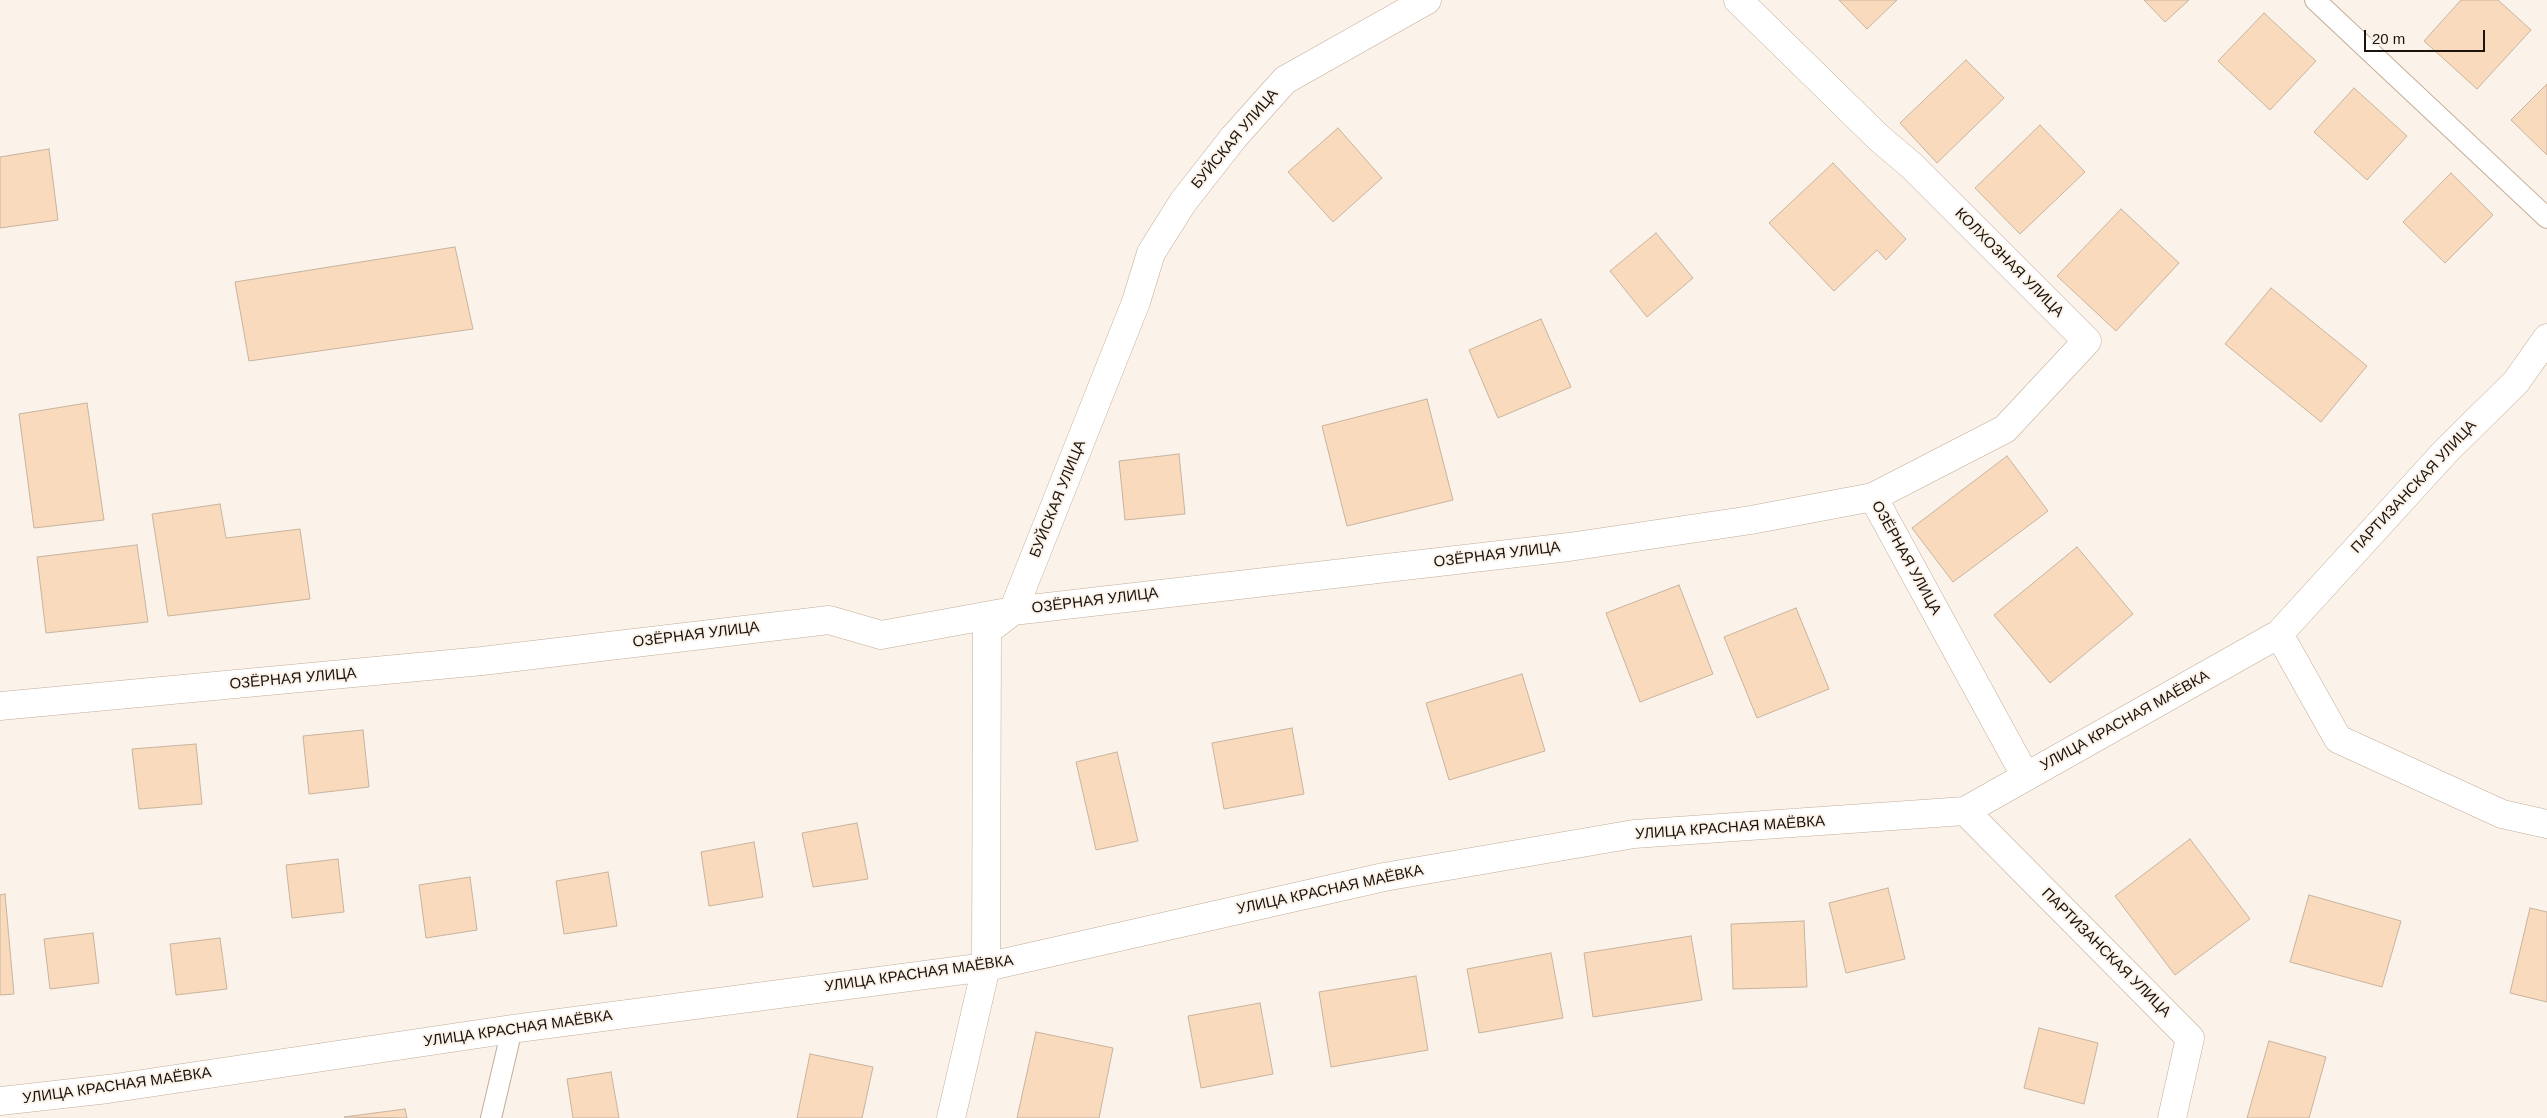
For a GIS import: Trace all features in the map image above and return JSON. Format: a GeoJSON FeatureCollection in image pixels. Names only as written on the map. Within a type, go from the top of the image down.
{"type":"FeatureCollection","features":[{"type":"Feature","properties":{"kind":"street","name":"БУЙСКАЯ УЛИЦА"},"geometry":{"type":"LineString","coordinates":[[1014,611],[1136,302],[1151,253],[1183,202],[1234,137],[1285,80],[1426,0]]}},
{"type":"Feature","properties":{"kind":"street","name":"КОЛХОЗНАЯ УЛИЦА"},"geometry":{"type":"LineString","coordinates":[[1738,0],[1878,138],[1912,166],[2087,342],[2005,429],[1873,497]]}},
{"type":"Feature","properties":{"kind":"street","name":"ПАРТИЗАНСКАЯ УЛИЦА"},"geometry":{"type":"LineString","coordinates":[[2279,634],[2446,451],[2516,382],[2547,338]]}},
{"type":"Feature","properties":{"kind":"street","name":"ОЗЁРНАЯ УЛИЦА"},"geometry":{"type":"LineString","coordinates":[[0,706],[482,661],[829,620],[882,635],[1014,611],[1569,547],[1751,520],[1873,497],[2026,776]]}},
{"type":"Feature","properties":{"kind":"street"},"geometry":{"type":"LineString","coordinates":[[951,1118],[986,968],[987,631],[1014,611]]}},
{"type":"Feature","properties":{"kind":"street"},"geometry":{"type":"LineString","coordinates":[[2279,634],[2338,739],[2502,814],[2547,824]]}},
{"type":"Feature","properties":{"kind":"street","name":"УЛИЦА КРАСНАЯ МАЁВКА"},"geometry":{"type":"LineString","coordinates":[[0,1101],[118,1088],[512,1029],[986,968],[1384,877],[1634,834],[1965,811],[2279,634]]}},
{"type":"Feature","properties":{"kind":"street","name":"ПАРТИЗАНСКАЯ УЛИЦА"},"geometry":{"type":"LineString","coordinates":[[1965,811],[2190,1038],[2172,1118]]}},
{"type":"Feature","properties":{"kind":"lane"},"geometry":{"type":"LineString","coordinates":[[2315,0],[2547,218]]}},
{"type":"Feature","properties":{"kind":"lane"},"geometry":{"type":"LineString","coordinates":[[491,1118],[512,1029]]}},
{"type":"Feature","properties":{"kind":"building"},"geometry":{"type":"Polygon","coordinates":[[[1839,0],[1897,0],[1867,29],[1839,0]]]}},
{"type":"Feature","properties":{"kind":"building"},"geometry":{"type":"Polygon","coordinates":[[[2144,0],[2189,0],[2165,22],[2144,0]]]}},
{"type":"Feature","properties":{"kind":"building"},"geometry":{"type":"Polygon","coordinates":[[[2461,0],[2498,0],[2531,30],[2477,89],[2424,41],[2461,0]]]}},
{"type":"Feature","properties":{"kind":"building"},"geometry":{"type":"Polygon","coordinates":[[[2264,13],[2316,61],[2270,110],[2218,61],[2264,13]]]}},
{"type":"Feature","properties":{"kind":"building"},"geometry":{"type":"Polygon","coordinates":[[[1966,60],[2004,98],[1937,163],[1900,123],[1966,60]]]}},
{"type":"Feature","properties":{"kind":"building"},"geometry":{"type":"Polygon","coordinates":[[[2547,84],[2547,155],[2511,120],[2547,84]]]}},
{"type":"Feature","properties":{"kind":"building"},"geometry":{"type":"Polygon","coordinates":[[[2354,88],[2407,136],[2367,180],[2314,132],[2354,88]]]}},
{"type":"Feature","properties":{"kind":"building"},"geometry":{"type":"Polygon","coordinates":[[[2040,125],[2085,172],[2020,234],[1975,188],[2040,125]]]}},
{"type":"Feature","properties":{"kind":"building"},"geometry":{"type":"Polygon","coordinates":[[[1338,128],[1382,178],[1333,222],[1288,172],[1338,128]]]}},
{"type":"Feature","properties":{"kind":"building"},"geometry":{"type":"Polygon","coordinates":[[[49,149],[58,220],[0,228],[0,157],[49,149]]]}},
{"type":"Feature","properties":{"kind":"building"},"geometry":{"type":"Polygon","coordinates":[[[1833,163],[1906,239],[1886,260],[1877,250],[1834,291],[1769,223],[1833,163]]]}},
{"type":"Feature","properties":{"kind":"building"},"geometry":{"type":"Polygon","coordinates":[[[2451,173],[2493,215],[2445,263],[2403,222],[2451,173]]]}},
{"type":"Feature","properties":{"kind":"building"},"geometry":{"type":"Polygon","coordinates":[[[2121,209],[2179,263],[2116,331],[2057,276],[2121,209]]]}},
{"type":"Feature","properties":{"kind":"building"},"geometry":{"type":"Polygon","coordinates":[[[1656,233],[1693,278],[1647,317],[1610,271],[1656,233]]]}},
{"type":"Feature","properties":{"kind":"building"},"geometry":{"type":"Polygon","coordinates":[[[455,247],[473,329],[249,361],[235,282],[455,247]]]}},
{"type":"Feature","properties":{"kind":"building"},"geometry":{"type":"Polygon","coordinates":[[[2271,288],[2367,366],[2321,422],[2225,344],[2271,288]]]}},
{"type":"Feature","properties":{"kind":"building"},"geometry":{"type":"Polygon","coordinates":[[[1541,319],[1571,387],[1498,418],[1469,350],[1541,319]]]}},
{"type":"Feature","properties":{"kind":"building"},"geometry":{"type":"Polygon","coordinates":[[[1427,399],[1453,500],[1347,526],[1322,426],[1427,399]]]}},
{"type":"Feature","properties":{"kind":"building"},"geometry":{"type":"Polygon","coordinates":[[[87,403],[104,520],[34,528],[19,414],[87,403]]]}},
{"type":"Feature","properties":{"kind":"building"},"geometry":{"type":"Polygon","coordinates":[[[1179,454],[1185,514],[1125,520],[1119,461],[1179,454]]]}},
{"type":"Feature","properties":{"kind":"building"},"geometry":{"type":"Polygon","coordinates":[[[2007,456],[2048,511],[1953,582],[1912,528],[2007,456]]]}},
{"type":"Feature","properties":{"kind":"building"},"geometry":{"type":"Polygon","coordinates":[[[220,504],[226,538],[300,529],[310,599],[168,616],[152,514],[220,504]]]}},
{"type":"Feature","properties":{"kind":"building"},"geometry":{"type":"Polygon","coordinates":[[[137,545],[148,622],[46,633],[37,557],[137,545]]]}},
{"type":"Feature","properties":{"kind":"building"},"geometry":{"type":"Polygon","coordinates":[[[2077,547],[2133,614],[2050,683],[1994,615],[2077,547]]]}},
{"type":"Feature","properties":{"kind":"building"},"geometry":{"type":"Polygon","coordinates":[[[1679,585],[1713,674],[1640,702],[1606,613],[1679,585]]]}},
{"type":"Feature","properties":{"kind":"building"},"geometry":{"type":"Polygon","coordinates":[[[1796,608],[1829,689],[1757,718],[1724,637],[1796,608]]]}},
{"type":"Feature","properties":{"kind":"building"},"geometry":{"type":"Polygon","coordinates":[[[1522,674],[1545,751],[1449,780],[1426,703],[1522,674]]]}},
{"type":"Feature","properties":{"kind":"building"},"geometry":{"type":"Polygon","coordinates":[[[1292,728],[1304,794],[1224,809],[1212,743],[1292,728]]]}},
{"type":"Feature","properties":{"kind":"building"},"geometry":{"type":"Polygon","coordinates":[[[363,730],[369,787],[309,794],[303,736],[363,730]]]}},
{"type":"Feature","properties":{"kind":"building"},"geometry":{"type":"Polygon","coordinates":[[[196,744],[202,804],[139,809],[132,749],[196,744]]]}},
{"type":"Feature","properties":{"kind":"building"},"geometry":{"type":"Polygon","coordinates":[[[1117,752],[1138,841],[1096,850],[1076,762],[1117,752]]]}},
{"type":"Feature","properties":{"kind":"building"},"geometry":{"type":"Polygon","coordinates":[[[857,823],[868,879],[813,887],[802,833],[857,823]]]}},
{"type":"Feature","properties":{"kind":"building"},"geometry":{"type":"Polygon","coordinates":[[[2190,839],[2250,919],[2175,975],[2115,896],[2190,839]]]}},
{"type":"Feature","properties":{"kind":"building"},"geometry":{"type":"Polygon","coordinates":[[[754,842],[763,897],[709,906],[701,852],[754,842]]]}},
{"type":"Feature","properties":{"kind":"building"},"geometry":{"type":"Polygon","coordinates":[[[338,859],[344,912],[292,918],[286,865],[338,859]]]}},
{"type":"Feature","properties":{"kind":"building"},"geometry":{"type":"Polygon","coordinates":[[[608,872],[617,926],[564,934],[556,881],[608,872]]]}},
{"type":"Feature","properties":{"kind":"building"},"geometry":{"type":"Polygon","coordinates":[[[470,877],[477,930],[426,938],[419,885],[470,877]]]}},
{"type":"Feature","properties":{"kind":"building"},"geometry":{"type":"Polygon","coordinates":[[[1888,888],[1905,959],[1846,973],[1829,903],[1888,888]]]}},
{"type":"Feature","properties":{"kind":"building"},"geometry":{"type":"Polygon","coordinates":[[[5,894],[14,994],[0,995],[0,895],[5,894]]]}},
{"type":"Feature","properties":{"kind":"building"},"geometry":{"type":"Polygon","coordinates":[[[2309,895],[2401,921],[2382,987],[2290,962],[2309,895]]]}},
{"type":"Feature","properties":{"kind":"building"},"geometry":{"type":"Polygon","coordinates":[[[2530,908],[2547,912],[2547,1002],[2510,993],[2530,908]]]}},
{"type":"Feature","properties":{"kind":"building"},"geometry":{"type":"Polygon","coordinates":[[[1804,921],[1807,987],[1733,989],[1731,924],[1804,921]]]}},
{"type":"Feature","properties":{"kind":"building"},"geometry":{"type":"Polygon","coordinates":[[[93,933],[99,983],[50,989],[44,939],[93,933]]]}},
{"type":"Feature","properties":{"kind":"building"},"geometry":{"type":"Polygon","coordinates":[[[1691,936],[1702,1000],[1593,1017],[1584,953],[1691,936]]]}},
{"type":"Feature","properties":{"kind":"building"},"geometry":{"type":"Polygon","coordinates":[[[220,938],[227,989],[176,995],[170,944],[220,938]]]}},
{"type":"Feature","properties":{"kind":"building"},"geometry":{"type":"Polygon","coordinates":[[[1551,953],[1563,1018],[1479,1033],[1467,969],[1551,953]]]}},
{"type":"Feature","properties":{"kind":"building"},"geometry":{"type":"Polygon","coordinates":[[[1416,976],[1428,1050],[1331,1067],[1319,992],[1416,976]]]}},
{"type":"Feature","properties":{"kind":"building"},"geometry":{"type":"Polygon","coordinates":[[[1260,1003],[1273,1074],[1201,1088],[1188,1016],[1260,1003]]]}},
{"type":"Feature","properties":{"kind":"building"},"geometry":{"type":"Polygon","coordinates":[[[2039,1028],[2098,1043],[2084,1104],[2024,1088],[2039,1028]]]}},
{"type":"Feature","properties":{"kind":"building"},"geometry":{"type":"Polygon","coordinates":[[[1036,1032],[1113,1048],[1099,1118],[1017,1118],[1036,1032]]]}},
{"type":"Feature","properties":{"kind":"building"},"geometry":{"type":"Polygon","coordinates":[[[2269,1041],[2326,1057],[2309,1118],[2247,1118],[2269,1041]]]}},
{"type":"Feature","properties":{"kind":"building"},"geometry":{"type":"Polygon","coordinates":[[[810,1054],[873,1067],[862,1118],[797,1118],[810,1054]]]}},
{"type":"Feature","properties":{"kind":"building"},"geometry":{"type":"Polygon","coordinates":[[[611,1072],[619,1118],[573,1118],[567,1079],[611,1072]]]}},
{"type":"Feature","properties":{"kind":"building"},"geometry":{"type":"Polygon","coordinates":[[[405,1109],[407,1118],[344,1117],[405,1109]]]}}]}
